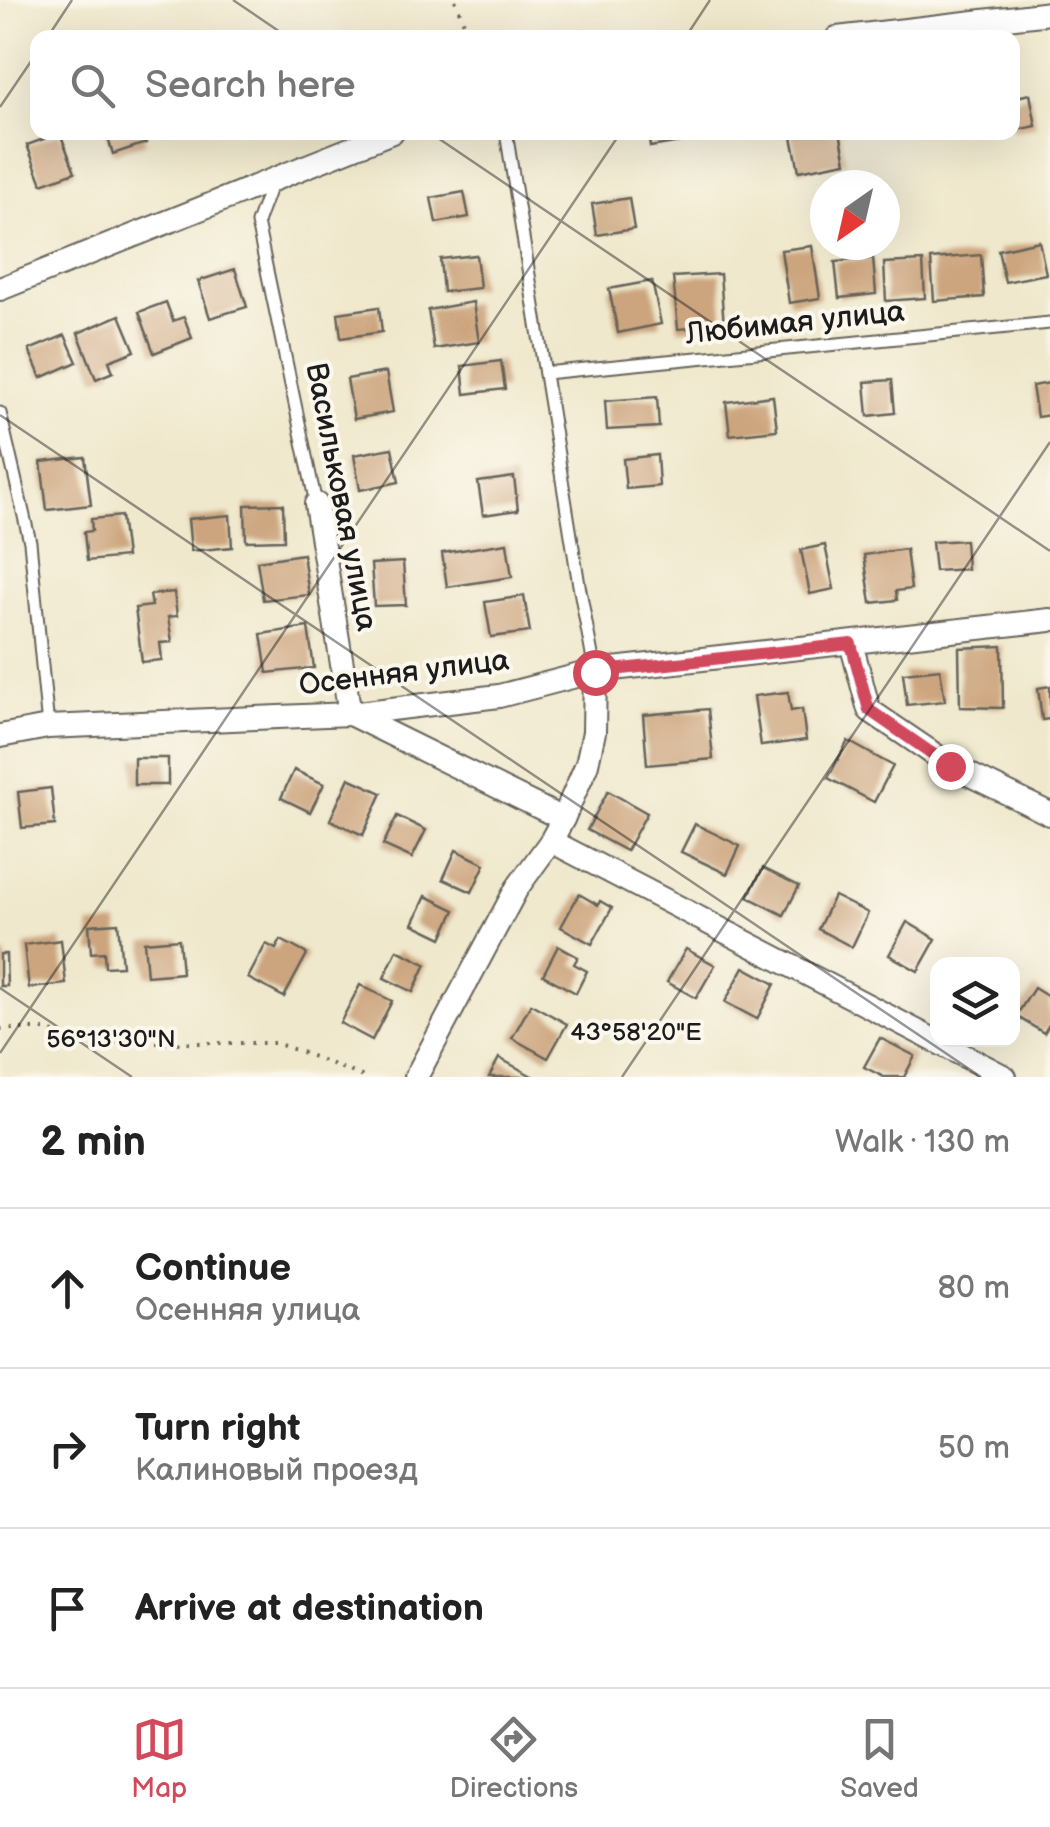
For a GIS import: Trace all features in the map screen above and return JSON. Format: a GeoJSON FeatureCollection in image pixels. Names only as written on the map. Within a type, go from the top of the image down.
{"type":"FeatureCollection","features":[{"type":"Feature","properties":{"kind":"street"},"geometry":{"type":"LineString","coordinates":[[893,30],[1034,10]]}},
{"type":"Feature","properties":{"kind":"street"},"geometry":{"type":"LineString","coordinates":[[0,289],[371,140]]}},
{"type":"Feature","properties":{"kind":"street","name":"Васильковая улица"},"geometry":{"type":"LineString","coordinates":[[316,504],[350,714]]}},
{"type":"Feature","properties":{"kind":"street","name":"Осенняя улица"},"geometry":{"type":"LineString","coordinates":[[0,736],[48,727],[350,714],[499,696],[595,672],[1050,620]]}},
{"type":"Feature","properties":{"kind":"street"},"geometry":{"type":"LineString","coordinates":[[851,644],[869,710],[950,766],[1050,814]]}},
{"type":"Feature","properties":{"kind":"street"},"geometry":{"type":"LineString","coordinates":[[416,1077],[517,888],[563,819],[587,764],[594,732],[595,672]]}},
{"type":"Feature","properties":{"kind":"street"},"geometry":{"type":"LineString","coordinates":[[350,714],[563,819]]}},
{"type":"Feature","properties":{"kind":"street"},"geometry":{"type":"LineString","coordinates":[[551,841],[1005,1077]]}},
{"type":"Feature","properties":{"kind":"lane"},"geometry":{"type":"LineString","coordinates":[[507,140],[595,672]]}},
{"type":"Feature","properties":{"kind":"lane","name":"Васильковая улица"},"geometry":{"type":"LineString","coordinates":[[274,178],[257,223],[316,504]]}},
{"type":"Feature","properties":{"kind":"lane","name":"Любимая улица"},"geometry":{"type":"LineString","coordinates":[[545,374],[1050,323]]}},
{"type":"Feature","properties":{"kind":"lane"},"geometry":{"type":"LineString","coordinates":[[0,413],[30,542],[48,727]]}},
{"type":"Feature","properties":{"kind":"path"},"geometry":{"type":"LineString","coordinates":[[455,0],[467,30]]}},
{"type":"Feature","properties":{"kind":"path"},"geometry":{"type":"LineString","coordinates":[[0,1029],[39,1030],[82,1040],[121,1043],[275,1043],[364,1077]]}},
{"type":"Feature","properties":{"kind":"building"},"geometry":{"type":"Polygon","coordinates":[[[1030,94],[1036,126],[1020,129],[1020,96],[1030,94]]]}},
{"type":"Feature","properties":{"kind":"building"},"geometry":{"type":"Polygon","coordinates":[[[41,140],[63,140],[75,172],[42,184],[27,145],[41,140]]]}},
{"type":"Feature","properties":{"kind":"building"},"geometry":{"type":"Polygon","coordinates":[[[109,140],[145,140],[146,143],[113,154],[109,140]]]}},
{"type":"Feature","properties":{"kind":"building"},"geometry":{"type":"Polygon","coordinates":[[[649,140],[687,140],[687,141],[650,147],[649,140]]]}},
{"type":"Feature","properties":{"kind":"building"},"geometry":{"type":"Polygon","coordinates":[[[793,140],[842,140],[846,162],[799,171],[793,140]]]}},
{"type":"Feature","properties":{"kind":"building"},"geometry":{"type":"Polygon","coordinates":[[[464,192],[469,217],[436,223],[431,198],[464,192]]]}},
{"type":"Feature","properties":{"kind":"building"},"geometry":{"type":"Polygon","coordinates":[[[629,198],[634,229],[597,235],[592,204],[629,198]]]}},
{"type":"Feature","properties":{"kind":"building"},"geometry":{"type":"Polygon","coordinates":[[[1039,241],[1046,274],[1005,282],[998,250],[1039,241]]]}},
{"type":"Feature","properties":{"kind":"building"},"geometry":{"type":"Polygon","coordinates":[[[810,246],[820,298],[789,303],[781,250],[810,246]]]}},
{"type":"Feature","properties":{"kind":"building"},"geometry":{"type":"Polygon","coordinates":[[[476,255],[480,288],[443,292],[440,259],[476,255]]]}},
{"type":"Feature","properties":{"kind":"building"},"geometry":{"type":"Polygon","coordinates":[[[981,255],[984,297],[934,301],[931,259],[981,255]]]}},
{"type":"Feature","properties":{"kind":"building"},"geometry":{"type":"Polygon","coordinates":[[[873,260],[876,294],[839,298],[835,262],[873,260]]]}},
{"type":"Feature","properties":{"kind":"building"},"geometry":{"type":"Polygon","coordinates":[[[923,261],[925,298],[886,301],[884,263],[923,261]]]}},
{"type":"Feature","properties":{"kind":"building"},"geometry":{"type":"Polygon","coordinates":[[[235,269],[247,307],[210,318],[198,281],[235,269]]]}},
{"type":"Feature","properties":{"kind":"building"},"geometry":{"type":"Polygon","coordinates":[[[720,274],[724,326],[678,329],[673,277],[720,274]]]}},
{"type":"Feature","properties":{"kind":"building"},"geometry":{"type":"Polygon","coordinates":[[[652,281],[661,324],[618,333],[609,289],[652,281]]]}},
{"type":"Feature","properties":{"kind":"building"},"geometry":{"type":"Polygon","coordinates":[[[166,302],[173,321],[184,317],[192,338],[154,353],[139,312],[166,302]]]}},
{"type":"Feature","properties":{"kind":"building"},"geometry":{"type":"Polygon","coordinates":[[[473,302],[479,342],[434,349],[428,310],[473,302]]]}},
{"type":"Feature","properties":{"kind":"building"},"geometry":{"type":"Polygon","coordinates":[[[379,307],[382,332],[341,338],[338,313],[379,307]]]}},
{"type":"Feature","properties":{"kind":"building"},"geometry":{"type":"Polygon","coordinates":[[[120,315],[135,351],[109,361],[113,372],[96,379],[78,333],[120,315]]]}},
{"type":"Feature","properties":{"kind":"building"},"geometry":{"type":"Polygon","coordinates":[[[65,335],[77,362],[41,378],[29,350],[65,335]]]}},
{"type":"Feature","properties":{"kind":"building"},"geometry":{"type":"Polygon","coordinates":[[[501,361],[505,389],[465,394],[462,366],[501,361]]]}},
{"type":"Feature","properties":{"kind":"building"},"geometry":{"type":"Polygon","coordinates":[[[386,372],[393,412],[354,419],[347,379],[386,372]]]}},
{"type":"Feature","properties":{"kind":"building"},"geometry":{"type":"Polygon","coordinates":[[[892,380],[895,413],[868,416],[865,382],[892,380]]]}},
{"type":"Feature","properties":{"kind":"building"},"geometry":{"type":"Polygon","coordinates":[[[1050,383],[1050,415],[1037,417],[1032,386],[1050,383]]]}},
{"type":"Feature","properties":{"kind":"building"},"geometry":{"type":"Polygon","coordinates":[[[773,396],[777,430],[730,435],[726,402],[773,396]]]}},
{"type":"Feature","properties":{"kind":"building"},"geometry":{"type":"Polygon","coordinates":[[[657,397],[659,427],[607,430],[605,401],[657,397]]]}},
{"type":"Feature","properties":{"kind":"building"},"geometry":{"type":"Polygon","coordinates":[[[392,448],[399,482],[360,490],[354,455],[392,448]]]}},
{"type":"Feature","properties":{"kind":"building"},"geometry":{"type":"Polygon","coordinates":[[[657,455],[659,486],[626,489],[623,459],[657,455]]]}},
{"type":"Feature","properties":{"kind":"building"},"geometry":{"type":"Polygon","coordinates":[[[85,457],[91,505],[47,510],[41,462],[85,457]]]}},
{"type":"Feature","properties":{"kind":"building"},"geometry":{"type":"Polygon","coordinates":[[[514,477],[518,510],[483,515],[478,482],[514,477]]]}},
{"type":"Feature","properties":{"kind":"building"},"geometry":{"type":"Polygon","coordinates":[[[283,504],[284,540],[246,541],[245,505],[283,504]]]}},
{"type":"Feature","properties":{"kind":"building"},"geometry":{"type":"Polygon","coordinates":[[[230,515],[232,547],[191,551],[188,519],[230,515]]]}},
{"type":"Feature","properties":{"kind":"building"},"geometry":{"type":"Polygon","coordinates":[[[121,516],[126,557],[87,561],[84,532],[92,531],[91,519],[121,516]]]}},
{"type":"Feature","properties":{"kind":"building"},"geometry":{"type":"Polygon","coordinates":[[[965,540],[967,569],[935,571],[932,542],[965,540]]]}},
{"type":"Feature","properties":{"kind":"building"},"geometry":{"type":"Polygon","coordinates":[[[507,543],[512,577],[447,587],[442,553],[507,543]]]}},
{"type":"Feature","properties":{"kind":"building"},"geometry":{"type":"Polygon","coordinates":[[[825,545],[834,589],[810,594],[801,550],[825,545]]]}},
{"type":"Feature","properties":{"kind":"building"},"geometry":{"type":"Polygon","coordinates":[[[906,549],[911,589],[896,591],[897,600],[871,603],[864,555],[906,549]]]}},
{"type":"Feature","properties":{"kind":"building"},"geometry":{"type":"Polygon","coordinates":[[[303,554],[309,595],[263,600],[257,561],[303,554]]]}},
{"type":"Feature","properties":{"kind":"building"},"geometry":{"type":"Polygon","coordinates":[[[403,562],[406,605],[374,606],[371,564],[403,562]]]}},
{"type":"Feature","properties":{"kind":"building"},"geometry":{"type":"Polygon","coordinates":[[[174,592],[177,616],[168,617],[172,642],[160,643],[162,660],[142,662],[135,608],[152,606],[150,595],[174,592]]]}},
{"type":"Feature","properties":{"kind":"building"},"geometry":{"type":"Polygon","coordinates":[[[524,596],[530,632],[491,637],[485,602],[524,596]]]}},
{"type":"Feature","properties":{"kind":"building"},"geometry":{"type":"Polygon","coordinates":[[[308,627],[314,668],[267,673],[261,634],[308,627]]]}},
{"type":"Feature","properties":{"kind":"building"},"geometry":{"type":"Polygon","coordinates":[[[1002,646],[1003,708],[960,707],[959,648],[1002,646]]]}},
{"type":"Feature","properties":{"kind":"building"},"geometry":{"type":"Polygon","coordinates":[[[940,669],[945,701],[907,705],[903,673],[940,669]]]}},
{"type":"Feature","properties":{"kind":"building"},"geometry":{"type":"Polygon","coordinates":[[[1050,686],[1050,719],[1042,720],[1038,688],[1050,686]]]}},
{"type":"Feature","properties":{"kind":"building"},"geometry":{"type":"Polygon","coordinates":[[[788,692],[791,711],[802,709],[806,740],[761,746],[754,696],[788,692]]]}},
{"type":"Feature","properties":{"kind":"building"},"geometry":{"type":"Polygon","coordinates":[[[708,709],[713,759],[647,765],[643,715],[708,709]]]}},
{"type":"Feature","properties":{"kind":"building"},"geometry":{"type":"Polygon","coordinates":[[[848,741],[893,766],[874,802],[828,778],[848,741]]]}},
{"type":"Feature","properties":{"kind":"building"},"geometry":{"type":"Polygon","coordinates":[[[134,758],[168,758],[168,785],[134,785],[134,758]]]}},
{"type":"Feature","properties":{"kind":"building"},"geometry":{"type":"Polygon","coordinates":[[[294,770],[324,784],[310,812],[281,798],[294,770]]]}},
{"type":"Feature","properties":{"kind":"building"},"geometry":{"type":"Polygon","coordinates":[[[349,778],[382,793],[363,835],[330,820],[349,778]]]}},
{"type":"Feature","properties":{"kind":"building"},"geometry":{"type":"Polygon","coordinates":[[[51,788],[55,825],[22,828],[18,792],[51,788]]]}},
{"type":"Feature","properties":{"kind":"building"},"geometry":{"type":"Polygon","coordinates":[[[608,791],[647,813],[626,851],[587,830],[608,791]]]}},
{"type":"Feature","properties":{"kind":"building"},"geometry":{"type":"Polygon","coordinates":[[[397,816],[426,830],[412,858],[383,845],[397,816]]]}},
{"type":"Feature","properties":{"kind":"building"},"geometry":{"type":"Polygon","coordinates":[[[695,824],[740,846],[727,874],[681,852],[695,824]]]}},
{"type":"Feature","properties":{"kind":"building"},"geometry":{"type":"Polygon","coordinates":[[[456,850],[485,864],[472,892],[443,879],[456,850]]]}},
{"type":"Feature","properties":{"kind":"building"},"geometry":{"type":"Polygon","coordinates":[[[763,868],[799,886],[784,915],[748,897],[763,868]]]}},
{"type":"Feature","properties":{"kind":"building"},"geometry":{"type":"Polygon","coordinates":[[[579,894],[612,908],[592,944],[561,927],[579,894]]]}},
{"type":"Feature","properties":{"kind":"building"},"geometry":{"type":"Polygon","coordinates":[[[426,896],[455,910],[442,938],[413,924],[426,896]]]}},
{"type":"Feature","properties":{"kind":"building"},"geometry":{"type":"Polygon","coordinates":[[[834,896],[868,913],[852,947],[818,929],[834,896]]]}},
{"type":"Feature","properties":{"kind":"building"},"geometry":{"type":"Polygon","coordinates":[[[907,922],[936,939],[918,971],[889,955],[907,922]]]}},
{"type":"Feature","properties":{"kind":"building"},"geometry":{"type":"Polygon","coordinates":[[[118,923],[122,966],[105,967],[104,952],[91,953],[89,925],[118,923]]]}},
{"type":"Feature","properties":{"kind":"building"},"geometry":{"type":"Polygon","coordinates":[[[179,939],[182,973],[147,976],[144,942],[179,939]]]}},
{"type":"Feature","properties":{"kind":"building"},"geometry":{"type":"Polygon","coordinates":[[[61,940],[66,984],[29,988],[24,945],[61,940]]]}},
{"type":"Feature","properties":{"kind":"building"},"geometry":{"type":"Polygon","coordinates":[[[281,940],[307,954],[284,997],[248,978],[266,944],[276,949],[281,940]]]}},
{"type":"Feature","properties":{"kind":"building"},"geometry":{"type":"Polygon","coordinates":[[[558,946],[578,957],[574,964],[587,971],[576,993],[543,975],[558,946]]]}},
{"type":"Feature","properties":{"kind":"building"},"geometry":{"type":"Polygon","coordinates":[[[686,949],[715,965],[696,998],[667,982],[686,949]]]}},
{"type":"Feature","properties":{"kind":"building"},"geometry":{"type":"Polygon","coordinates":[[[397,950],[426,964],[413,992],[384,978],[397,950]]]}},
{"type":"Feature","properties":{"kind":"building"},"geometry":{"type":"Polygon","coordinates":[[[0,954],[6,954],[7,986],[0,986],[0,954]]]}},
{"type":"Feature","properties":{"kind":"building"},"geometry":{"type":"Polygon","coordinates":[[[744,967],[775,984],[757,1019],[725,1002],[744,967]]]}},
{"type":"Feature","properties":{"kind":"building"},"geometry":{"type":"Polygon","coordinates":[[[360,985],[392,1001],[372,1040],[340,1023],[360,985]]]}},
{"type":"Feature","properties":{"kind":"building"},"geometry":{"type":"Polygon","coordinates":[[[1034,988],[1050,998],[1050,1023],[1044,1033],[1020,1018],[1020,1010],[1034,988]]]}},
{"type":"Feature","properties":{"kind":"building"},"geometry":{"type":"Polygon","coordinates":[[[531,1004],[567,1024],[548,1058],[512,1038],[531,1004]]]}},
{"type":"Feature","properties":{"kind":"building"},"geometry":{"type":"Polygon","coordinates":[[[880,1038],[915,1056],[904,1077],[884,1077],[864,1067],[880,1038]]]}},
{"type":"Feature","properties":{"kind":"building"},"geometry":{"type":"Polygon","coordinates":[[[499,1058],[534,1077],[489,1077],[499,1058]]]}},
{"type":"Feature","properties":{"kind":"route"},"geometry":{"type":"LineString","coordinates":[[595,672],[851,644],[869,710],[950,766]]}}]}
